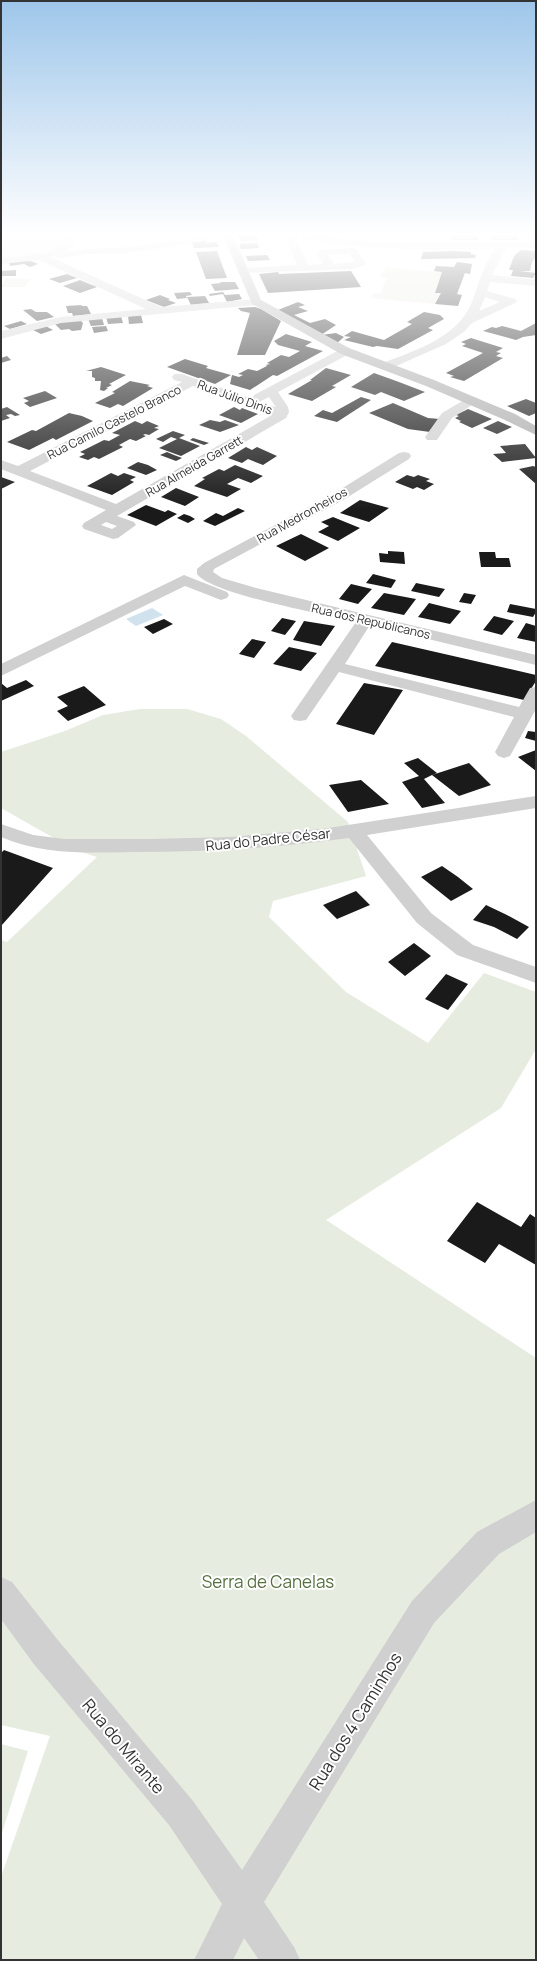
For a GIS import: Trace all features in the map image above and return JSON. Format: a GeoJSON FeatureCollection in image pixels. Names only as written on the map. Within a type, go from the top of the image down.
{"type":"FeatureCollection","features":[{"type":"Feature","properties":{"kind":"main road"},"geometry":{"type":"LineString","coordinates":[[301,327],[345,351],[387,366],[471,400],[522,422],[536,431]]}},
{"type":"Feature","properties":{"kind":"street"},"geometry":{"type":"LineString","coordinates":[[1,335],[35,327]]}},
{"type":"Feature","properties":{"kind":"street"},"geometry":{"type":"LineString","coordinates":[[387,366],[452,335],[463,327]]}},
{"type":"Feature","properties":{"kind":"street"},"geometry":{"type":"LineString","coordinates":[[249,402],[271,392],[345,351]]}},
{"type":"Feature","properties":{"kind":"street","name":"Rua Júlio Dinis"},"geometry":{"type":"LineString","coordinates":[[164,380],[173,375],[187,385],[249,402],[281,415]]}},
{"type":"Feature","properties":{"kind":"street","name":"Rua Camilo Castelo Branco"},"geometry":{"type":"LineString","coordinates":[[19,470],[187,385]]}},
{"type":"Feature","properties":{"kind":"street"},"geometry":{"type":"LineString","coordinates":[[271,392],[282,407],[281,415]]}},
{"type":"Feature","properties":{"kind":"street"},"geometry":{"type":"LineString","coordinates":[[432,437],[442,426],[447,416],[471,400]]}},
{"type":"Feature","properties":{"kind":"street","name":"Rua Almeida Garrett"},"geometry":{"type":"LineString","coordinates":[[19,470],[112,513],[281,415]]}},
{"type":"Feature","properties":{"kind":"street","name":"Rua Medronheiros"},"geometry":{"type":"LineString","coordinates":[[207,576],[204,571],[209,566],[338,497],[404,456]]}},
{"type":"Feature","properties":{"kind":"street"},"geometry":{"type":"LineString","coordinates":[[7,457],[19,470]]}},
{"type":"Feature","properties":{"kind":"street","name":"Rua Camilo Castelo Branco"},"geometry":{"type":"LineString","coordinates":[[7,457],[35,462]]}},
{"type":"Feature","properties":{"kind":"street","name":"Rua dos Republicanos"},"geometry":{"type":"LineString","coordinates":[[207,576],[216,581],[248,591],[536,660]]}},
{"type":"Feature","properties":{"kind":"street"},"geometry":{"type":"LineString","coordinates":[[1,671],[184,580],[234,600],[248,591]]}},
{"type":"Feature","properties":{"kind":"street"},"geometry":{"type":"LineString","coordinates":[[300,716],[366,620]]}},
{"type":"Feature","properties":{"kind":"street"},"geometry":{"type":"LineString","coordinates":[[334,666],[524,714]]}},
{"type":"Feature","properties":{"kind":"street"},"geometry":{"type":"LineString","coordinates":[[504,752],[536,692]]}},
{"type":"Feature","properties":{"kind":"street","name":"Rua do Padre César"},"geometry":{"type":"LineString","coordinates":[[1,830],[36,842],[68,846],[201,845],[291,839],[469,810],[536,802]]}},
{"type":"Feature","properties":{"kind":"street"},"geometry":{"type":"LineString","coordinates":[[353,830],[424,918],[465,950],[536,974]]}},
{"type":"Feature","properties":{"kind":"street","name":"Rua dos 4 Caminhos"},"geometry":{"type":"LineString","coordinates":[[213,1960],[242,1903],[423,1612],[488,1544],[536,1515]]}},
{"type":"Feature","properties":{"kind":"street","name":"Rua do Mirante"},"geometry":{"type":"LineString","coordinates":[[1,1593],[45,1651],[181,1813],[281,1960]]}},
{"type":"Feature","properties":{"kind":"green space","name":"Serra de Canelas"},"geometry":{"type":"Polygon","coordinates":[[[140,709],[187,709],[221,719],[246,736],[348,822],[366,876],[273,901],[269,917],[346,992],[428,1043],[484,973],[536,992],[536,1049],[501,1108],[326,1220],[536,1358],[536,1960],[1,1960],[1,1877],[50,1736],[1,1725],[1,940],[7,942],[97,857],[75,850],[1,808],[1,752],[65,731],[103,715],[140,709]]]}},
{"type":"Feature","properties":{"kind":"green space"},"geometry":{"type":"Polygon","coordinates":[[[1,1744],[28,1751],[1,1836],[1,1744]]]}},
{"type":"Feature","properties":{"kind":"water"},"geometry":{"type":"Polygon","coordinates":[[[152,608],[163,615],[136,626],[126,619],[152,608]]]}},
{"type":"Feature","properties":{"kind":"building"},"geometry":{"type":"Polygon","coordinates":[[[5,327],[18,327],[10,329],[5,327]]]}},
{"type":"Feature","properties":{"kind":"building"},"geometry":{"type":"Polygon","coordinates":[[[47,327],[53,330],[41,334],[31,329],[47,327]]]}},
{"type":"Feature","properties":{"kind":"building"},"geometry":{"type":"Polygon","coordinates":[[[58,327],[82,327],[81,330],[61,330],[58,327]]]}},
{"type":"Feature","properties":{"kind":"building"},"geometry":{"type":"Polygon","coordinates":[[[92,327],[106,327],[108,331],[94,333],[92,327]]]}},
{"type":"Feature","properties":{"kind":"building"},"geometry":{"type":"Polygon","coordinates":[[[246,327],[278,327],[265,355],[237,355],[246,327]]]}},
{"type":"Feature","properties":{"kind":"building"},"geometry":{"type":"Polygon","coordinates":[[[306,327],[334,327],[321,335],[306,327]]]}},
{"type":"Feature","properties":{"kind":"building"},"geometry":{"type":"Polygon","coordinates":[[[408,327],[431,327],[428,328],[433,330],[398,349],[377,346],[373,347],[344,340],[351,337],[344,336],[352,331],[384,340],[408,327]]]}},
{"type":"Feature","properties":{"kind":"building"},"geometry":{"type":"Polygon","coordinates":[[[492,327],[504,327],[521,331],[529,327],[536,327],[536,335],[523,337],[516,340],[483,331],[492,327]]]}},
{"type":"Feature","properties":{"kind":"building"},"geometry":{"type":"Polygon","coordinates":[[[336,333],[344,337],[337,343],[321,335],[336,333]]]}},
{"type":"Feature","properties":{"kind":"building"},"geometry":{"type":"Polygon","coordinates":[[[286,334],[312,342],[305,346],[323,351],[277,376],[273,375],[250,390],[230,384],[232,375],[239,377],[243,375],[238,374],[248,369],[257,371],[270,364],[267,363],[281,355],[289,357],[300,351],[278,345],[274,341],[286,334]]]}},
{"type":"Feature","properties":{"kind":"building"},"geometry":{"type":"Polygon","coordinates":[[[471,338],[503,348],[496,352],[501,353],[496,356],[503,358],[464,381],[450,377],[454,376],[446,373],[483,353],[462,346],[466,344],[461,342],[471,338]]]}},
{"type":"Feature","properties":{"kind":"building"},"geometry":{"type":"Polygon","coordinates":[[[7,356],[11,360],[1,363],[1,358],[7,356]]]}},
{"type":"Feature","properties":{"kind":"building"},"geometry":{"type":"Polygon","coordinates":[[[185,359],[208,366],[206,368],[231,375],[215,384],[167,367],[185,359]]]}},
{"type":"Feature","properties":{"kind":"building"},"geometry":{"type":"Polygon","coordinates":[[[101,367],[126,375],[109,384],[112,385],[104,391],[100,390],[101,381],[95,381],[95,378],[92,377],[92,371],[86,371],[101,367]]]}},
{"type":"Feature","properties":{"kind":"building"},"geometry":{"type":"Polygon","coordinates":[[[326,368],[351,375],[332,386],[336,387],[312,401],[288,394],[312,380],[310,380],[326,368]]]}},
{"type":"Feature","properties":{"kind":"building"},"geometry":{"type":"Polygon","coordinates":[[[374,373],[425,392],[404,401],[381,392],[375,395],[351,387],[374,373]]]}},
{"type":"Feature","properties":{"kind":"building"},"geometry":{"type":"Polygon","coordinates":[[[130,381],[150,385],[147,386],[153,388],[123,406],[118,404],[110,408],[95,403],[115,393],[112,392],[130,381]]]}},
{"type":"Feature","properties":{"kind":"building"},"geometry":{"type":"Polygon","coordinates":[[[45,391],[57,398],[30,407],[24,403],[29,401],[23,398],[45,391]]]}},
{"type":"Feature","properties":{"kind":"building"},"geometry":{"type":"Polygon","coordinates":[[[361,397],[371,400],[337,422],[314,416],[323,410],[332,413],[361,397]]]}},
{"type":"Feature","properties":{"kind":"building"},"geometry":{"type":"Polygon","coordinates":[[[526,399],[536,403],[536,413],[529,416],[507,406],[526,399]]]}},
{"type":"Feature","properties":{"kind":"building"},"geometry":{"type":"Polygon","coordinates":[[[393,403],[428,418],[440,419],[430,432],[408,429],[369,413],[393,403]]]}},
{"type":"Feature","properties":{"kind":"building"},"geometry":{"type":"Polygon","coordinates":[[[7,407],[20,415],[6,415],[10,418],[1,421],[1,409],[7,407]]]}},
{"type":"Feature","properties":{"kind":"building"},"geometry":{"type":"Polygon","coordinates":[[[234,407],[240,410],[242,408],[258,414],[241,423],[219,415],[234,407]]]}},
{"type":"Feature","properties":{"kind":"building"},"geometry":{"type":"Polygon","coordinates":[[[468,409],[492,419],[472,428],[459,422],[461,421],[455,418],[459,416],[456,415],[468,409]]]}},
{"type":"Feature","properties":{"kind":"building"},"geometry":{"type":"Polygon","coordinates":[[[69,413],[82,416],[93,421],[56,440],[53,438],[29,450],[7,442],[32,430],[36,431],[69,413]]]}},
{"type":"Feature","properties":{"kind":"building"},"geometry":{"type":"Polygon","coordinates":[[[210,420],[220,422],[225,420],[239,425],[220,432],[199,425],[210,420]]]}},
{"type":"Feature","properties":{"kind":"building"},"geometry":{"type":"Polygon","coordinates":[[[135,421],[142,424],[147,421],[159,426],[154,428],[159,429],[149,435],[143,435],[146,436],[136,441],[130,439],[119,445],[123,447],[99,459],[94,457],[88,460],[79,457],[85,454],[80,452],[104,440],[109,441],[120,435],[112,433],[135,421]]]}},
{"type":"Feature","properties":{"kind":"building"},"geometry":{"type":"Polygon","coordinates":[[[498,421],[512,427],[497,434],[483,428],[498,421]]]}},
{"type":"Feature","properties":{"kind":"building"},"geometry":{"type":"Polygon","coordinates":[[[173,431],[185,435],[179,438],[200,446],[181,456],[159,448],[177,439],[171,437],[163,442],[156,439],[173,431]]]}},
{"type":"Feature","properties":{"kind":"building"},"geometry":{"type":"Polygon","coordinates":[[[193,438],[209,443],[204,445],[190,440],[193,438]]]}},
{"type":"Feature","properties":{"kind":"building"},"geometry":{"type":"Polygon","coordinates":[[[525,444],[536,458],[502,462],[493,454],[506,453],[500,446],[525,444]]]}},
{"type":"Feature","properties":{"kind":"building"},"geometry":{"type":"Polygon","coordinates":[[[246,447],[252,450],[257,447],[277,456],[263,465],[248,459],[242,463],[228,458],[246,447]]]}},
{"type":"Feature","properties":{"kind":"building"},"geometry":{"type":"Polygon","coordinates":[[[167,452],[182,458],[176,461],[160,455],[167,452]]]}},
{"type":"Feature","properties":{"kind":"building"},"geometry":{"type":"Polygon","coordinates":[[[138,462],[157,470],[146,475],[127,468],[138,462]]]}},
{"type":"Feature","properties":{"kind":"building"},"geometry":{"type":"Polygon","coordinates":[[[235,465],[263,476],[251,483],[238,478],[227,484],[241,489],[227,497],[194,486],[205,479],[202,478],[219,469],[224,471],[235,465]]]}},
{"type":"Feature","properties":{"kind":"building"},"geometry":{"type":"Polygon","coordinates":[[[533,466],[536,467],[536,484],[519,469],[533,466]]]}},
{"type":"Feature","properties":{"kind":"building"},"geometry":{"type":"Polygon","coordinates":[[[111,473],[118,476],[124,473],[136,477],[130,480],[134,482],[112,495],[87,486],[111,473]]]}},
{"type":"Feature","properties":{"kind":"building"},"geometry":{"type":"Polygon","coordinates":[[[407,475],[414,477],[418,475],[430,479],[426,481],[434,484],[424,490],[417,487],[413,489],[395,482],[407,475]]]}},
{"type":"Feature","properties":{"kind":"building"},"geometry":{"type":"Polygon","coordinates":[[[1,477],[15,482],[1,489],[1,477]]]}},
{"type":"Feature","properties":{"kind":"building"},"geometry":{"type":"Polygon","coordinates":[[[176,488],[199,497],[185,506],[161,497],[176,488]]]}},
{"type":"Feature","properties":{"kind":"building"},"geometry":{"type":"Polygon","coordinates":[[[360,500],[389,508],[369,522],[340,513],[360,500]]]}},
{"type":"Feature","properties":{"kind":"building"},"geometry":{"type":"Polygon","coordinates":[[[146,505],[165,512],[168,510],[177,514],[156,526],[127,515],[146,505]]]}},
{"type":"Feature","properties":{"kind":"building"},"geometry":{"type":"Polygon","coordinates":[[[238,508],[245,511],[215,526],[203,521],[216,513],[223,516],[238,508]]]}},
{"type":"Feature","properties":{"kind":"building"},"geometry":{"type":"Polygon","coordinates":[[[184,514],[195,519],[188,523],[177,518],[184,514]]]}},
{"type":"Feature","properties":{"kind":"building"},"geometry":{"type":"Polygon","coordinates":[[[333,517],[360,528],[338,541],[318,532],[329,526],[321,522],[333,517]]]}},
{"type":"Feature","properties":{"kind":"building"},"geometry":{"type":"Polygon","coordinates":[[[301,534],[329,548],[305,561],[276,546],[301,534]]]}},
{"type":"Feature","properties":{"kind":"building"},"geometry":{"type":"Polygon","coordinates":[[[388,551],[404,552],[405,564],[380,562],[379,553],[388,554],[388,551]]]}},
{"type":"Feature","properties":{"kind":"building"},"geometry":{"type":"Polygon","coordinates":[[[479,552],[495,552],[496,558],[509,558],[511,567],[481,567],[479,552]]]}},
{"type":"Feature","properties":{"kind":"building"},"geometry":{"type":"Polygon","coordinates":[[[373,574],[396,580],[391,588],[366,583],[373,574]]]}},
{"type":"Feature","properties":{"kind":"building"},"geometry":{"type":"Polygon","coordinates":[[[416,583],[445,589],[439,597],[411,591],[416,583]]]}},
{"type":"Feature","properties":{"kind":"building"},"geometry":{"type":"Polygon","coordinates":[[[351,584],[372,589],[358,604],[339,599],[351,584]]]}},
{"type":"Feature","properties":{"kind":"building"},"geometry":{"type":"Polygon","coordinates":[[[384,593],[416,599],[404,615],[371,608],[384,593]]]}},
{"type":"Feature","properties":{"kind":"building"},"geometry":{"type":"Polygon","coordinates":[[[464,593],[476,595],[471,604],[459,602],[464,593]]]}},
{"type":"Feature","properties":{"kind":"building"},"geometry":{"type":"Polygon","coordinates":[[[429,603],[461,611],[450,624],[418,617],[429,603]]]}},
{"type":"Feature","properties":{"kind":"building"},"geometry":{"type":"Polygon","coordinates":[[[510,604],[536,609],[536,612],[533,617],[507,612],[510,604]]]}},
{"type":"Feature","properties":{"kind":"building"},"geometry":{"type":"Polygon","coordinates":[[[494,616],[514,621],[502,635],[483,630],[494,616]]]}},
{"type":"Feature","properties":{"kind":"building"},"geometry":{"type":"Polygon","coordinates":[[[282,618],[296,621],[285,635],[271,631],[282,618]]]}},
{"type":"Feature","properties":{"kind":"building"},"geometry":{"type":"Polygon","coordinates":[[[164,619],[173,624],[153,634],[144,627],[164,619]]]}},
{"type":"Feature","properties":{"kind":"building"},"geometry":{"type":"Polygon","coordinates":[[[304,621],[335,626],[321,646],[293,640],[304,621]]]}},
{"type":"Feature","properties":{"kind":"building"},"geometry":{"type":"Polygon","coordinates":[[[526,623],[536,626],[536,642],[517,638],[526,623]]]}},
{"type":"Feature","properties":{"kind":"building"},"geometry":{"type":"Polygon","coordinates":[[[252,639],[266,642],[254,658],[239,654],[252,639]]]}},
{"type":"Feature","properties":{"kind":"building"},"geometry":{"type":"Polygon","coordinates":[[[392,642],[536,675],[536,681],[524,700],[375,666],[392,642]]]}},
{"type":"Feature","properties":{"kind":"building"},"geometry":{"type":"Polygon","coordinates":[[[289,647],[317,653],[301,671],[273,664],[289,647]]]}},
{"type":"Feature","properties":{"kind":"building"},"geometry":{"type":"Polygon","coordinates":[[[26,680],[34,686],[1,701],[1,683],[7,688],[26,680]]]}},
{"type":"Feature","properties":{"kind":"building"},"geometry":{"type":"Polygon","coordinates":[[[364,683],[403,690],[374,735],[336,724],[364,683]]]}},
{"type":"Feature","properties":{"kind":"building"},"geometry":{"type":"Polygon","coordinates":[[[84,686],[106,705],[68,721],[57,711],[68,706],[57,697],[84,686]]]}},
{"type":"Feature","properties":{"kind":"building"},"geometry":{"type":"Polygon","coordinates":[[[528,731],[536,732],[536,741],[525,738],[528,731]]]}},
{"type":"Feature","properties":{"kind":"building"},"geometry":{"type":"Polygon","coordinates":[[[536,750],[536,771],[518,757],[536,750]]]}},
{"type":"Feature","properties":{"kind":"building"},"geometry":{"type":"Polygon","coordinates":[[[418,758],[437,773],[424,779],[445,803],[422,808],[402,782],[419,776],[404,763],[418,758]]]}},
{"type":"Feature","properties":{"kind":"building"},"geometry":{"type":"Polygon","coordinates":[[[469,763],[491,785],[459,796],[432,775],[469,763]]]}},
{"type":"Feature","properties":{"kind":"building"},"geometry":{"type":"Polygon","coordinates":[[[361,780],[389,804],[348,812],[329,785],[361,780]]]}},
{"type":"Feature","properties":{"kind":"building"},"geometry":{"type":"Polygon","coordinates":[[[4,850],[53,868],[1,926],[1,853],[4,850]]]}},
{"type":"Feature","properties":{"kind":"building"},"geometry":{"type":"Polygon","coordinates":[[[442,866],[473,889],[451,901],[421,877],[442,866]]]}},
{"type":"Feature","properties":{"kind":"building"},"geometry":{"type":"Polygon","coordinates":[[[356,891],[370,905],[337,919],[323,905],[356,891]]]}},
{"type":"Feature","properties":{"kind":"building"},"geometry":{"type":"Polygon","coordinates":[[[486,905],[529,927],[517,939],[494,927],[473,920],[486,905]]]}},
{"type":"Feature","properties":{"kind":"building"},"geometry":{"type":"Polygon","coordinates":[[[414,943],[431,956],[405,976],[388,962],[414,943]]]}},
{"type":"Feature","properties":{"kind":"building"},"geometry":{"type":"Polygon","coordinates":[[[446,974],[468,984],[448,1010],[425,999],[446,974]]]}},
{"type":"Feature","properties":{"kind":"building"},"geometry":{"type":"Polygon","coordinates":[[[477,1202],[521,1227],[530,1214],[536,1218],[536,1265],[499,1244],[485,1263],[447,1241],[477,1202]]]}}]}
